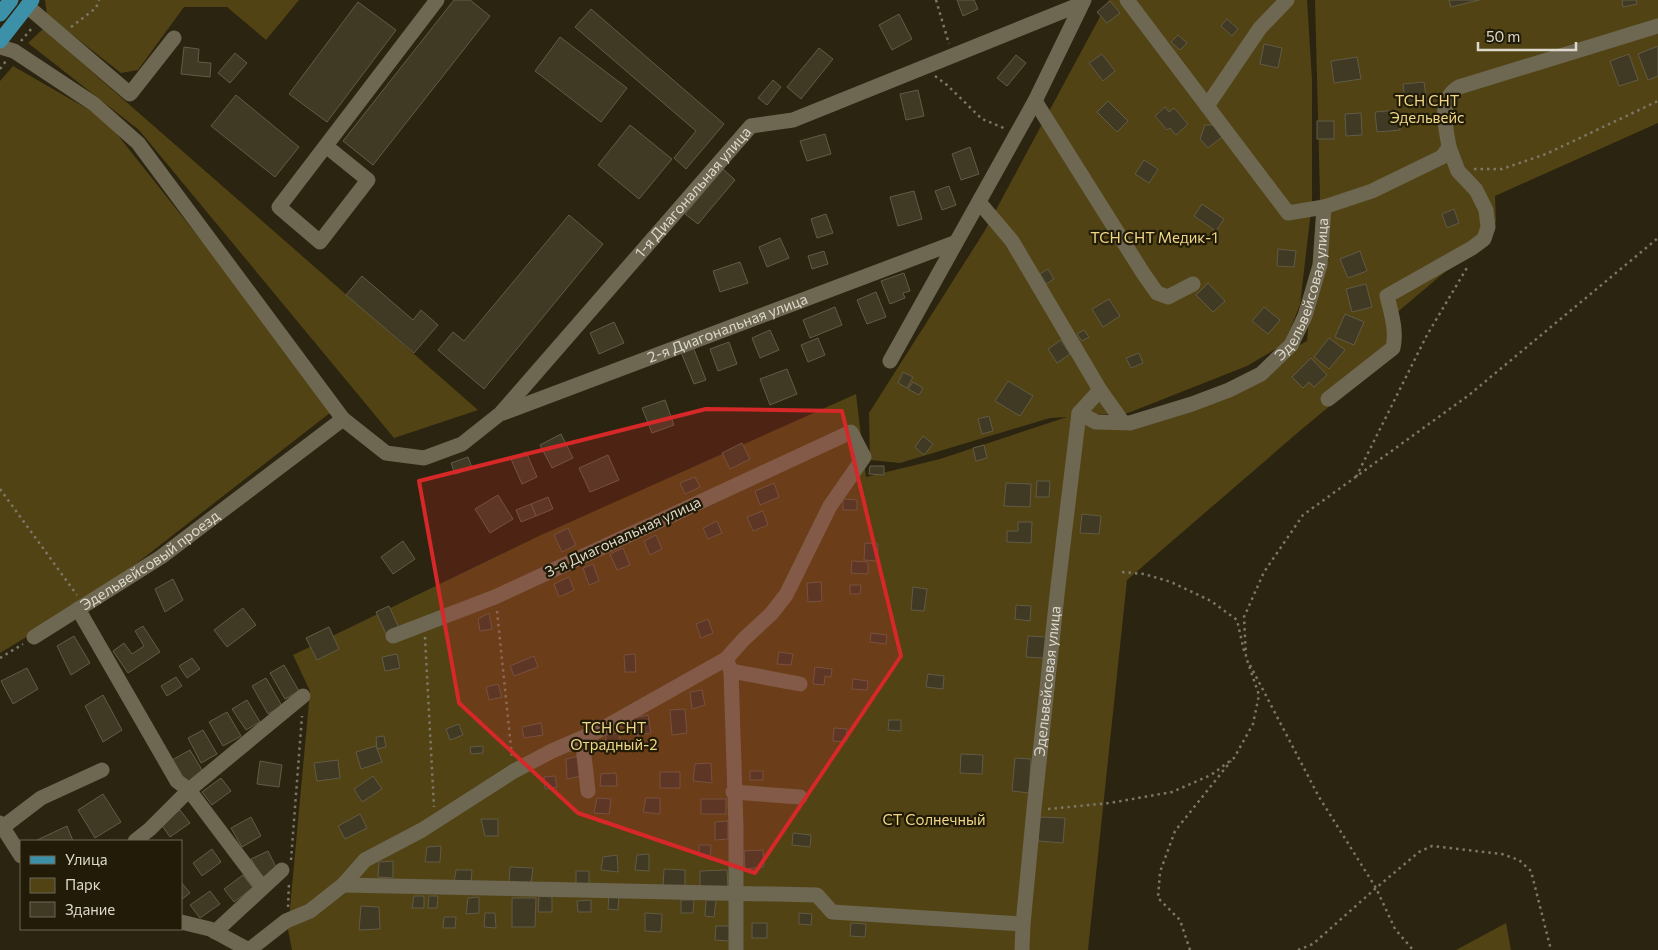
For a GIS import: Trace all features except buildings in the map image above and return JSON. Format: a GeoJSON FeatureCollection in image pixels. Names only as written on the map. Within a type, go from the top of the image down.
{"type":"FeatureCollection","features":[{"type":"Feature","properties":{"kind":"main road"},"geometry":{"type":"LineString","coordinates":[[0,14],[11,0]]}},
{"type":"Feature","properties":{"kind":"main road"},"geometry":{"type":"LineString","coordinates":[[0,41],[30,3]]}},
{"type":"Feature","properties":{"kind":"street"},"geometry":{"type":"LineString","coordinates":[[326,146],[368,180],[320,242],[279,207],[437,0]]}},
{"type":"Feature","properties":{"kind":"street"},"geometry":{"type":"LineString","coordinates":[[1127,0],[1288,213],[1324,207]]}},
{"type":"Feature","properties":{"kind":"street"},"geometry":{"type":"LineString","coordinates":[[1207,106],[1260,28],[1287,0]]}},
{"type":"Feature","properties":{"kind":"street"},"geometry":{"type":"LineString","coordinates":[[890,361],[1035,100],[1082,2]]}},
{"type":"Feature","properties":{"kind":"street","name":"1-я Диагональная улица"},"geometry":{"type":"LineString","coordinates":[[501,413],[751,126],[794,120],[1082,2]]}},
{"type":"Feature","properties":{"kind":"street"},"geometry":{"type":"LineString","coordinates":[[30,3],[40,18],[62,34],[130,94],[174,38]]}},
{"type":"Feature","properties":{"kind":"street"},"geometry":{"type":"LineString","coordinates":[[1328,399],[1393,348],[1395,340],[1391,312],[1386,296],[1472,248],[1484,238],[1488,227],[1486,210],[1476,190],[1458,171],[1449,147],[1444,110],[1448,96],[1459,87],[1658,26]]}},
{"type":"Feature","properties":{"kind":"street"},"geometry":{"type":"LineString","coordinates":[[0,47],[14,51],[94,104],[138,143],[344,419],[386,453],[424,458],[462,444],[501,413]]}},
{"type":"Feature","properties":{"kind":"street"},"geometry":{"type":"LineString","coordinates":[[1035,100],[1157,293],[1168,297],[1193,284]]}},
{"type":"Feature","properties":{"kind":"street","name":"Эдельвейсовая улица"},"geometry":{"type":"LineString","coordinates":[[1022,950],[1034,809],[1079,413],[1096,422],[1130,423],[1192,404],[1229,390],[1261,374],[1292,345],[1305,316],[1320,265],[1324,207],[1372,191],[1413,172],[1442,156],[1449,147]]}},
{"type":"Feature","properties":{"kind":"street"},"geometry":{"type":"LineString","coordinates":[[979,202],[1012,241],[1100,390],[1120,418]]}},
{"type":"Feature","properties":{"kind":"street","name":"2-я Диагональная улица"},"geometry":{"type":"LineString","coordinates":[[501,413],[954,243]]}},
{"type":"Feature","properties":{"kind":"street"},"geometry":{"type":"LineString","coordinates":[[1079,413],[1100,390]]}},
{"type":"Feature","properties":{"kind":"street","name":"Эдельвейсовый проезд"},"geometry":{"type":"LineString","coordinates":[[262,887],[189,790],[177,781],[82,607],[161,557],[344,419]]}},
{"type":"Feature","properties":{"kind":"street","name":"3-я Диагональная улица"},"geometry":{"type":"LineString","coordinates":[[393,636],[495,597],[851,432],[864,457],[830,506],[786,595],[771,614],[744,639],[729,665]]}},
{"type":"Feature","properties":{"kind":"street"},"geometry":{"type":"LineString","coordinates":[[34,637],[82,607]]}},
{"type":"Feature","properties":{"kind":"street"},"geometry":{"type":"LineString","coordinates":[[729,665],[736,828],[736,950]]}},
{"type":"Feature","properties":{"kind":"street"},"geometry":{"type":"LineString","coordinates":[[182,922],[215,932],[249,950],[286,921],[310,911],[343,885],[365,860],[435,821],[514,771],[729,665],[800,684]]}},
{"type":"Feature","properties":{"kind":"street"},"geometry":{"type":"LineString","coordinates":[[136,840],[189,790],[303,696]]}},
{"type":"Feature","properties":{"kind":"street"},"geometry":{"type":"LineString","coordinates":[[582,738],[588,791]]}},
{"type":"Feature","properties":{"kind":"street"},"geometry":{"type":"LineString","coordinates":[[20,854],[1,825],[41,798],[102,770]]}},
{"type":"Feature","properties":{"kind":"street"},"geometry":{"type":"LineString","coordinates":[[733,792],[800,797]]}},
{"type":"Feature","properties":{"kind":"street"},"geometry":{"type":"LineString","coordinates":[[215,932],[262,887],[287,871]]}},
{"type":"Feature","properties":{"kind":"street"},"geometry":{"type":"LineString","coordinates":[[343,885],[817,895],[832,912],[1023,924]]}},
{"type":"Feature","properties":{"kind":"path"},"geometry":{"type":"LineString","coordinates":[[62,34],[96,8],[99,0]]}},
{"type":"Feature","properties":{"kind":"path"},"geometry":{"type":"LineString","coordinates":[[936,0],[953,56]]}},
{"type":"Feature","properties":{"kind":"path"},"geometry":{"type":"LineString","coordinates":[[924,68],[947,85],[982,119],[1017,133]]}},
{"type":"Feature","properties":{"kind":"path"},"geometry":{"type":"LineString","coordinates":[[1458,171],[1482,168],[1502,169],[1546,154],[1658,101]]}},
{"type":"Feature","properties":{"kind":"path"},"geometry":{"type":"LineString","coordinates":[[1413,950],[1395,929],[1376,888],[1319,797],[1246,657],[1244,617],[1264,572],[1303,515],[1469,395],[1658,238]]}},
{"type":"Feature","properties":{"kind":"path"},"geometry":{"type":"LineString","coordinates":[[1356,478],[1427,335],[1468,268],[1472,248]]}},
{"type":"Feature","properties":{"kind":"path"},"geometry":{"type":"LineString","coordinates":[[0,490],[82,607]]}},
{"type":"Feature","properties":{"kind":"path"},"geometry":{"type":"LineString","coordinates":[[1122,572],[1144,574],[1171,582],[1211,601],[1236,620],[1259,695],[1253,724],[1234,758],[1175,831],[1160,872],[1158,898],[1180,920],[1190,950]]}},
{"type":"Feature","properties":{"kind":"path"},"geometry":{"type":"LineString","coordinates":[[495,597],[514,771]]}},
{"type":"Feature","properties":{"kind":"path"},"geometry":{"type":"LineString","coordinates":[[425,624],[435,821]]}},
{"type":"Feature","properties":{"kind":"path"},"geometry":{"type":"LineString","coordinates":[[0,658],[34,637]]}},
{"type":"Feature","properties":{"kind":"path"},"geometry":{"type":"LineString","coordinates":[[286,921],[287,871],[303,696]]}},
{"type":"Feature","properties":{"kind":"path"},"geometry":{"type":"LineString","coordinates":[[1034,809],[1072,808],[1172,792],[1211,775],[1234,758]]}},
{"type":"Feature","properties":{"kind":"path"},"geometry":{"type":"LineString","coordinates":[[1298,950],[1314,944],[1419,852],[1432,846],[1502,854],[1519,860],[1531,871],[1551,950]]}},
{"type":"Feature","properties":{"kind":"highlighted area"},"geometry":{"type":"Polygon","coordinates":[[[706,409],[842,411],[901,656],[755,873],[578,813],[459,703],[419,481],[706,409]]]}},
{"type":"Feature","properties":{"kind":"green space"},"geometry":{"type":"Polygon","coordinates":[[[45,0],[299,0],[266,40],[227,7],[184,7],[138,70],[121,73],[47,15],[45,0]]]}},
{"type":"Feature","properties":{"kind":"green space"},"geometry":{"type":"Polygon","coordinates":[[[1109,0],[1307,0],[1312,80],[1312,202],[1300,305],[1284,344],[1247,366],[1128,413],[1090,415],[1127,419],[1217,389],[1307,341],[1320,196],[1315,0],[1658,0],[1658,123],[1495,196],[1496,222],[1484,239],[1394,315],[1401,347],[1302,429],[1127,580],[1088,950],[292,950],[288,930],[310,691],[293,655],[539,536],[856,394],[866,477],[940,459],[1067,417],[1050,418],[900,463],[870,460],[869,413],[984,232],[1109,0]]]}},
{"type":"Feature","properties":{"kind":"green space"},"geometry":{"type":"Polygon","coordinates":[[[43,29],[478,410],[394,438],[139,130],[28,43],[43,29]]]}},
{"type":"Feature","properties":{"kind":"green space"},"geometry":{"type":"Polygon","coordinates":[[[13,66],[105,119],[335,409],[78,609],[58,618],[0,653],[0,81],[13,66]]]}},
{"type":"Feature","properties":{"kind":"green space"},"geometry":{"type":"Polygon","coordinates":[[[1506,923],[1511,950],[1456,950],[1506,923]]]}},
{"type":"Feature","properties":{"kind":"park label","name":"ТСН СНТ Эдельвейс"},"geometry":{"type":"Point","coordinates":[1427,110]}},
{"type":"Feature","properties":{"kind":"park label","name":"ТСН СНТ Медик-1"},"geometry":{"type":"Point","coordinates":[1154,238]}},
{"type":"Feature","properties":{"kind":"park label","name":"ТСН СНТ Отрадный-2"},"geometry":{"type":"Point","coordinates":[614,736]}},
{"type":"Feature","properties":{"kind":"park label","name":"СТ Солнечный"},"geometry":{"type":"Point","coordinates":[934,820]}}]}
